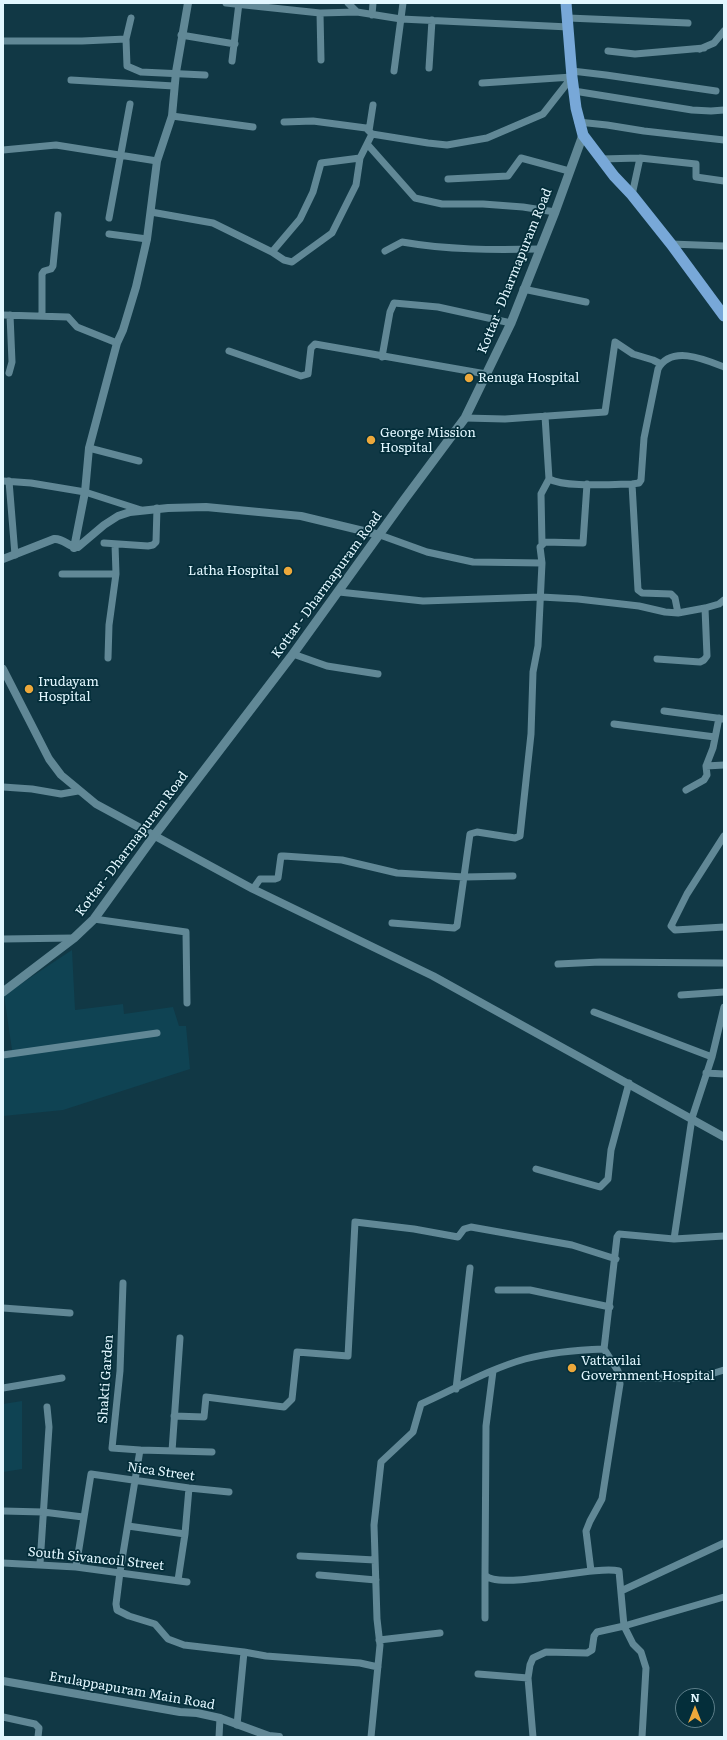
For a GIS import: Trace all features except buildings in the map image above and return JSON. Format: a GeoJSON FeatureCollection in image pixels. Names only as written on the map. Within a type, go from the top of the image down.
{"type":"FeatureCollection","features":[{"type":"Feature","properties":{"kind":"highway"},"geometry":{"type":"LineString","coordinates":[[566,3],[574,91],[578,122],[583,135],[614,176],[632,195],[672,244],[724,316]]}},
{"type":"Feature","properties":{"kind":"main road","name":"Kottar - Dharmapuram Road"},"geometry":{"type":"LineString","coordinates":[[3,992],[74,938],[94,920],[154,836],[293,654],[466,418],[511,323],[523,289],[555,212],[583,135]]}},
{"type":"Feature","properties":{"kind":"street"},"geometry":{"type":"LineString","coordinates":[[74,548],[85,492],[89,448],[117,343],[123,330],[136,287],[147,239],[157,162],[172,116],[174,86],[188,3]]}},
{"type":"Feature","properties":{"kind":"street"},"geometry":{"type":"LineString","coordinates":[[226,3],[320,14],[357,12],[401,19],[688,23]]}},
{"type":"Feature","properties":{"kind":"street"},"geometry":{"type":"LineString","coordinates":[[348,3],[357,12]]}},
{"type":"Feature","properties":{"kind":"street"},"geometry":{"type":"LineString","coordinates":[[372,15],[373,3]]}},
{"type":"Feature","properties":{"kind":"street"},"geometry":{"type":"LineString","coordinates":[[394,71],[403,3]]}},
{"type":"Feature","properties":{"kind":"street"},"geometry":{"type":"LineString","coordinates":[[232,61],[239,4]]}},
{"type":"Feature","properties":{"kind":"street"},"geometry":{"type":"LineString","coordinates":[[320,14],[321,60]]}},
{"type":"Feature","properties":{"kind":"street"},"geometry":{"type":"LineString","coordinates":[[131,18],[126,39],[127,66],[141,72],[176,72],[204,75]]}},
{"type":"Feature","properties":{"kind":"street"},"geometry":{"type":"LineString","coordinates":[[429,68],[432,20]]}},
{"type":"Feature","properties":{"kind":"street"},"geometry":{"type":"LineString","coordinates":[[688,52],[704,48],[714,43],[724,31]]}},
{"type":"Feature","properties":{"kind":"street"},"geometry":{"type":"LineString","coordinates":[[182,35],[235,44]]}},
{"type":"Feature","properties":{"kind":"street"},"geometry":{"type":"LineString","coordinates":[[3,41],[82,41],[126,39]]}},
{"type":"Feature","properties":{"kind":"street"},"geometry":{"type":"LineString","coordinates":[[608,51],[634,54],[704,48]]}},
{"type":"Feature","properties":{"kind":"street"},"geometry":{"type":"LineString","coordinates":[[284,122],[313,121],[366,128],[370,133],[447,145],[487,138],[543,114],[572,74]]}},
{"type":"Feature","properties":{"kind":"street"},"geometry":{"type":"LineString","coordinates":[[482,83],[572,74],[606,75],[716,91]]}},
{"type":"Feature","properties":{"kind":"street"},"geometry":{"type":"LineString","coordinates":[[71,80],[174,86]]}},
{"type":"Feature","properties":{"kind":"street"},"geometry":{"type":"LineString","coordinates":[[574,91],[692,110],[724,110]]}},
{"type":"Feature","properties":{"kind":"street"},"geometry":{"type":"LineString","coordinates":[[109,218],[130,104]]}},
{"type":"Feature","properties":{"kind":"street"},"geometry":{"type":"LineString","coordinates":[[151,212],[213,223],[272,252],[284,260],[292,262],[332,233],[356,185],[360,158],[368,145],[373,105]]}},
{"type":"Feature","properties":{"kind":"street"},"geometry":{"type":"LineString","coordinates":[[172,116],[252,127]]}},
{"type":"Feature","properties":{"kind":"street"},"geometry":{"type":"LineString","coordinates":[[578,122],[607,124],[644,131],[724,140]]}},
{"type":"Feature","properties":{"kind":"street"},"geometry":{"type":"LineString","coordinates":[[3,150],[56,145],[157,162]]}},
{"type":"Feature","properties":{"kind":"street"},"geometry":{"type":"LineString","coordinates":[[368,145],[415,198],[442,204],[523,206],[555,212]]}},
{"type":"Feature","properties":{"kind":"street"},"geometry":{"type":"LineString","coordinates":[[272,252],[300,219],[313,192],[321,163],[360,158]]}},
{"type":"Feature","properties":{"kind":"street"},"geometry":{"type":"LineString","coordinates":[[448,179],[508,176],[521,158],[569,171]]}},
{"type":"Feature","properties":{"kind":"street"},"geometry":{"type":"LineString","coordinates":[[632,195],[640,158]]}},
{"type":"Feature","properties":{"kind":"street"},"geometry":{"type":"LineString","coordinates":[[601,159],[640,158],[696,164],[696,177],[724,181]]}},
{"type":"Feature","properties":{"kind":"street"},"geometry":{"type":"LineString","coordinates":[[42,316],[42,274],[44,271],[51,269],[53,266],[58,215]]}},
{"type":"Feature","properties":{"kind":"street"},"geometry":{"type":"LineString","coordinates":[[109,234],[147,239]]}},
{"type":"Feature","properties":{"kind":"street"},"geometry":{"type":"LineString","coordinates":[[385,251],[402,242],[432,247],[486,250],[540,249]]}},
{"type":"Feature","properties":{"kind":"street"},"geometry":{"type":"LineString","coordinates":[[672,244],[724,246]]}},
{"type":"Feature","properties":{"kind":"street"},"geometry":{"type":"LineString","coordinates":[[523,289],[586,302]]}},
{"type":"Feature","properties":{"kind":"street"},"geometry":{"type":"LineString","coordinates":[[382,357],[390,312],[394,303],[438,307],[511,323]]}},
{"type":"Feature","properties":{"kind":"street"},"geometry":{"type":"LineString","coordinates":[[10,373],[12,362],[6,315],[68,317],[77,327],[117,343]]}},
{"type":"Feature","properties":{"kind":"street"},"geometry":{"type":"LineString","coordinates":[[466,418],[505,419],[605,412],[615,342],[636,356],[653,360],[661,364]]}},
{"type":"Feature","properties":{"kind":"street"},"geometry":{"type":"LineString","coordinates":[[230,351],[304,376],[308,374],[311,348],[314,344],[486,374]]}},
{"type":"Feature","properties":{"kind":"street"},"geometry":{"type":"LineString","coordinates":[[549,479],[556,483],[639,483],[641,480],[644,438],[658,369],[661,364],[674,356],[682,354],[724,367]]}},
{"type":"Feature","properties":{"kind":"street"},"geometry":{"type":"LineString","coordinates":[[392,923],[452,928],[457,926],[469,836],[471,833],[477,832],[515,838],[520,836],[532,734],[533,672],[538,646],[542,563],[541,494],[549,479],[545,416]]}},
{"type":"Feature","properties":{"kind":"street"},"geometry":{"type":"LineString","coordinates":[[89,448],[139,461]]}},
{"type":"Feature","properties":{"kind":"street"},"geometry":{"type":"LineString","coordinates":[[15,555],[6,481],[85,492],[141,510]]}},
{"type":"Feature","properties":{"kind":"street"},"geometry":{"type":"LineString","coordinates":[[542,544],[546,542],[583,543],[587,484]]}},
{"type":"Feature","properties":{"kind":"street"},"geometry":{"type":"LineString","coordinates":[[632,484],[638,590],[642,593],[671,594],[675,598],[678,613]]}},
{"type":"Feature","properties":{"kind":"street"},"geometry":{"type":"LineString","coordinates":[[3,559],[59,538],[74,548],[78,548],[104,525],[118,516],[130,512],[157,508],[206,507],[301,516],[380,534],[427,552],[474,562],[542,563]]}},
{"type":"Feature","properties":{"kind":"street"},"geometry":{"type":"LineString","coordinates":[[104,543],[148,546],[155,543],[157,508]]}},
{"type":"Feature","properties":{"kind":"street"},"geometry":{"type":"LineString","coordinates":[[108,658],[109,625],[116,574],[116,544]]}},
{"type":"Feature","properties":{"kind":"street"},"geometry":{"type":"LineString","coordinates":[[62,574],[116,574]]}},
{"type":"Feature","properties":{"kind":"street"},"geometry":{"type":"LineString","coordinates":[[339,592],[423,601],[541,597],[578,599],[639,606],[665,612],[678,613],[705,608],[719,604],[724,600]]}},
{"type":"Feature","properties":{"kind":"street"},"geometry":{"type":"LineString","coordinates":[[657,659],[700,662],[704,660],[706,656],[705,608]]}},
{"type":"Feature","properties":{"kind":"street"},"geometry":{"type":"LineString","coordinates":[[293,654],[327,666],[378,674]]}},
{"type":"Feature","properties":{"kind":"street"},"geometry":{"type":"LineString","coordinates":[[3,669],[49,758],[61,775],[96,804],[253,889],[433,976],[724,1136]]}},
{"type":"Feature","properties":{"kind":"street"},"geometry":{"type":"LineString","coordinates":[[664,711],[722,718],[706,766],[707,774],[704,780],[686,790]]}},
{"type":"Feature","properties":{"kind":"street"},"geometry":{"type":"LineString","coordinates":[[614,724],[715,737]]}},
{"type":"Feature","properties":{"kind":"street"},"geometry":{"type":"LineString","coordinates":[[706,766],[724,765]]}},
{"type":"Feature","properties":{"kind":"street"},"geometry":{"type":"LineString","coordinates":[[3,787],[32,789],[61,794],[78,790]]}},
{"type":"Feature","properties":{"kind":"street"},"geometry":{"type":"LineString","coordinates":[[724,836],[721,847],[687,894],[671,926],[675,930],[724,927]]}},
{"type":"Feature","properties":{"kind":"street"},"geometry":{"type":"LineString","coordinates":[[253,889],[260,879],[278,878],[280,860],[284,856],[342,860],[397,873],[464,877],[513,876]]}},
{"type":"Feature","properties":{"kind":"street"},"geometry":{"type":"LineString","coordinates":[[94,920],[186,932],[187,1003]]}},
{"type":"Feature","properties":{"kind":"street"},"geometry":{"type":"LineString","coordinates":[[3,939],[74,938]]}},
{"type":"Feature","properties":{"kind":"street"},"geometry":{"type":"LineString","coordinates":[[558,964],[600,962],[724,963]]}},
{"type":"Feature","properties":{"kind":"street"},"geometry":{"type":"LineString","coordinates":[[681,996],[724,992]]}},
{"type":"Feature","properties":{"kind":"street"},"geometry":{"type":"LineString","coordinates":[[594,1012],[712,1057]]}},
{"type":"Feature","properties":{"kind":"street"},"geometry":{"type":"LineString","coordinates":[[674,1239],[692,1118],[712,1057],[715,1042],[721,1029],[723,1012]]}},
{"type":"Feature","properties":{"kind":"street"},"geometry":{"type":"LineString","coordinates":[[3,1055],[157,1033]]}},
{"type":"Feature","properties":{"kind":"street"},"geometry":{"type":"LineString","coordinates":[[715,1042],[724,1042]]}},
{"type":"Feature","properties":{"kind":"street"},"geometry":{"type":"LineString","coordinates":[[706,1074],[724,1074]]}},
{"type":"Feature","properties":{"kind":"street"},"geometry":{"type":"LineString","coordinates":[[536,1169],[600,1187],[608,1179],[611,1150],[629,1083]]}},
{"type":"Feature","properties":{"kind":"street"},"geometry":{"type":"LineString","coordinates":[[174,1416],[204,1417],[206,1397],[284,1407],[292,1398],[297,1352],[348,1356],[355,1222],[414,1229],[458,1237],[464,1229],[471,1227],[572,1245],[616,1259]]}},
{"type":"Feature","properties":{"kind":"street"},"geometry":{"type":"LineString","coordinates":[[591,1571],[586,1531],[602,1499],[620,1388],[618,1371],[604,1349],[618,1237],[620,1234],[674,1239],[724,1236]]}},
{"type":"Feature","properties":{"kind":"street"},"geometry":{"type":"LineString","coordinates":[[456,1389],[470,1268]]}},
{"type":"Feature","properties":{"kind":"street","name":"Shakti Garden"},"geometry":{"type":"LineString","coordinates":[[123,1283],[120,1371],[112,1448],[140,1450]]}},
{"type":"Feature","properties":{"kind":"street"},"geometry":{"type":"LineString","coordinates":[[498,1290],[530,1290],[610,1307]]}},
{"type":"Feature","properties":{"kind":"street"},"geometry":{"type":"LineString","coordinates":[[3,1308],[70,1313]]}},
{"type":"Feature","properties":{"kind":"street"},"geometry":{"type":"LineString","coordinates":[[172,1451],[180,1338]]}},
{"type":"Feature","properties":{"kind":"street"},"geometry":{"type":"LineString","coordinates":[[371,1737],[378,1667],[379,1640],[374,1525],[381,1462],[413,1432],[421,1404],[493,1371],[525,1359],[564,1351],[604,1349]]}},
{"type":"Feature","properties":{"kind":"street"},"geometry":{"type":"LineString","coordinates":[[620,1378],[698,1378],[724,1370]]}},
{"type":"Feature","properties":{"kind":"street"},"geometry":{"type":"LineString","coordinates":[[485,1618],[486,1426],[493,1371]]}},
{"type":"Feature","properties":{"kind":"street"},"geometry":{"type":"LineString","coordinates":[[3,1388],[62,1378]]}},
{"type":"Feature","properties":{"kind":"street"},"geometry":{"type":"LineString","coordinates":[[40,1564],[49,1427],[47,1407]]}},
{"type":"Feature","properties":{"kind":"street"},"geometry":{"type":"LineString","coordinates":[[212,1452],[140,1450],[120,1572],[116,1604],[117,1610],[121,1613],[155,1624],[168,1639],[174,1642],[266,1656],[360,1663],[378,1667]]}},
{"type":"Feature","properties":{"kind":"street","name":"Nica Street"},"geometry":{"type":"LineString","coordinates":[[83,1517],[91,1474],[189,1488],[229,1492]]}},
{"type":"Feature","properties":{"kind":"street"},"geometry":{"type":"LineString","coordinates":[[178,1580],[185,1534],[189,1488]]}},
{"type":"Feature","properties":{"kind":"street"},"geometry":{"type":"LineString","coordinates":[[3,1511],[43,1512],[83,1517],[76,1567]]}},
{"type":"Feature","properties":{"kind":"street"},"geometry":{"type":"LineString","coordinates":[[128,1526],[185,1534]]}},
{"type":"Feature","properties":{"kind":"street"},"geometry":{"type":"LineString","coordinates":[[621,1591],[724,1542]]}},
{"type":"Feature","properties":{"kind":"street"},"geometry":{"type":"LineString","coordinates":[[300,1556],[375,1560]]}},
{"type":"Feature","properties":{"kind":"street","name":"South Sivancoil Street"},"geometry":{"type":"LineString","coordinates":[[3,1563],[76,1567],[187,1582]]}},
{"type":"Feature","properties":{"kind":"street"},"geometry":{"type":"LineString","coordinates":[[485,1575],[488,1578],[535,1578],[591,1571],[619,1571],[624,1626],[630,1639],[641,1652],[646,1668],[642,1737]]}},
{"type":"Feature","properties":{"kind":"street"},"geometry":{"type":"LineString","coordinates":[[319,1575],[376,1580]]}},
{"type":"Feature","properties":{"kind":"street"},"geometry":{"type":"LineString","coordinates":[[533,1737],[528,1678],[530,1664],[533,1658],[546,1652],[587,1653],[592,1650],[594,1636],[597,1632],[724,1598]]}},
{"type":"Feature","properties":{"kind":"street"},"geometry":{"type":"LineString","coordinates":[[379,1640],[440,1633]]}},
{"type":"Feature","properties":{"kind":"street"},"geometry":{"type":"LineString","coordinates":[[237,1725],[244,1652]]}},
{"type":"Feature","properties":{"kind":"street"},"geometry":{"type":"LineString","coordinates":[[478,1674],[528,1678]]}},
{"type":"Feature","properties":{"kind":"street","name":"Erulappapuram Main Road"},"geometry":{"type":"LineString","coordinates":[[3,1681],[220,1718],[269,1736],[279,1737]]}},
{"type":"Feature","properties":{"kind":"street"},"geometry":{"type":"LineString","coordinates":[[3,1717],[35,1724],[39,1728],[38,1737]]}},
{"type":"Feature","properties":{"kind":"street"},"geometry":{"type":"LineString","coordinates":[[219,1737],[220,1718]]}},
{"type":"Feature","properties":{"kind":"shaded area"},"geometry":{"type":"Polygon","coordinates":[[[72,950],[75,1010],[123,1004],[124,1014],[173,1007],[179,1026],[186,1026],[190,1069],[63,1110],[3,1116],[3,1051],[12,1050],[4,995],[72,950]]]}},
{"type":"Feature","properties":{"kind":"shaded area"},"geometry":{"type":"Polygon","coordinates":[[[22,1401],[22,1469],[3,1472],[3,1404],[22,1401]]]}},
{"type":"Feature","properties":{"kind":"place","name":"Renuga Hospital"},"geometry":{"type":"Point","coordinates":[469,378]}},
{"type":"Feature","properties":{"kind":"place","name":"George Mission Hospital"},"geometry":{"type":"Point","coordinates":[371,440]}},
{"type":"Feature","properties":{"kind":"place","name":"Latha Hospital"},"geometry":{"type":"Point","coordinates":[288,571]}},
{"type":"Feature","properties":{"kind":"place","name":"Irudayam Hospital"},"geometry":{"type":"Point","coordinates":[29,689]}},
{"type":"Feature","properties":{"kind":"place","name":"Vattavilai Government Hospital"},"geometry":{"type":"Point","coordinates":[572,1368]}}]}
